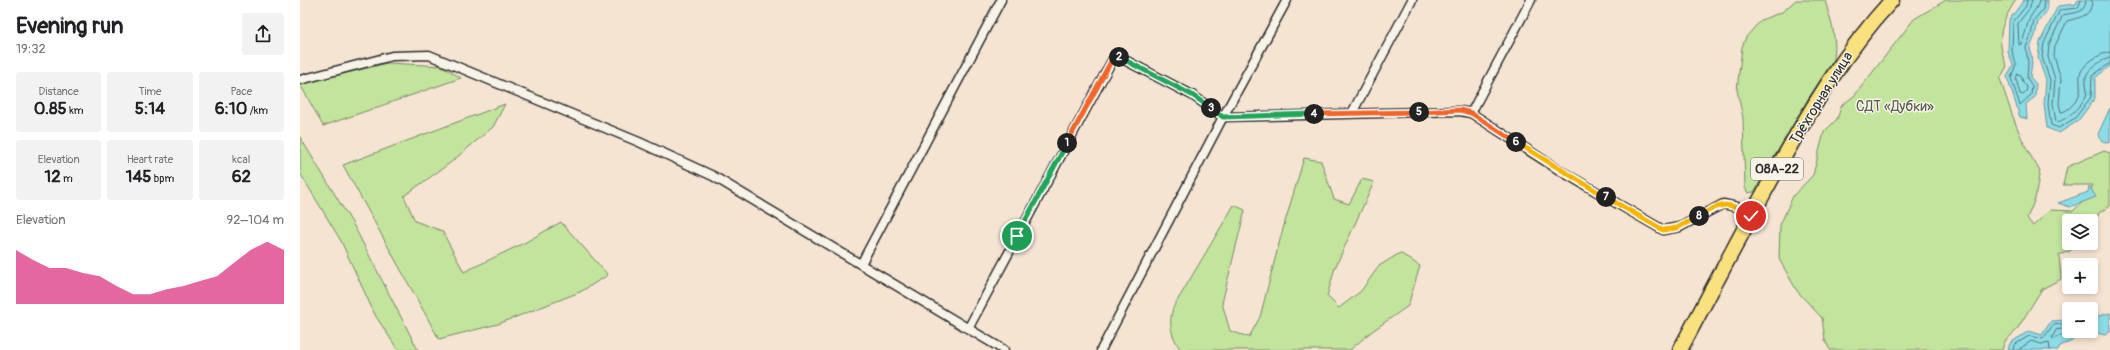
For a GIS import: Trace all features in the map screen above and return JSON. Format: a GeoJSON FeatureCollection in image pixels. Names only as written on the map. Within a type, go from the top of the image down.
{"type":"FeatureCollection","features":[{"type":"Feature","properties":{"kind":"highway","name":"Трёхгорная улица"},"geometry":{"type":"LineString","coordinates":[[1680,350],[1751,216],[1798,133],[1837,70],[1870,24],[1892,0]]}},
{"type":"Feature","properties":{"kind":"street"},"geometry":{"type":"LineString","coordinates":[[861,264],[1001,0]]}},
{"type":"Feature","properties":{"kind":"street"},"geometry":{"type":"LineString","coordinates":[[1101,350],[1223,117],[1287,0]]}},
{"type":"Feature","properties":{"kind":"street"},"geometry":{"type":"LineString","coordinates":[[1352,113],[1412,0]]}},
{"type":"Feature","properties":{"kind":"street"},"geometry":{"type":"LineString","coordinates":[[1471,113],[1531,0]]}},
{"type":"Feature","properties":{"kind":"street"},"geometry":{"type":"LineString","coordinates":[[969,327],[1115,54],[1192,95],[1223,117],[1460,110],[1471,113],[1559,170],[1663,230],[1677,228],[1723,204],[1737,206],[1751,216]]}},
{"type":"Feature","properties":{"kind":"street"},"geometry":{"type":"LineString","coordinates":[[300,80],[392,56],[429,55],[639,142],[707,173],[969,327],[1004,350]]}},
{"type":"Feature","properties":{"kind":"green space"},"geometry":{"type":"Polygon","coordinates":[[[1796,0],[1825,0],[1833,29],[1835,45],[1834,59],[1808,99],[1754,192],[1748,193],[1745,188],[1743,118],[1737,90],[1742,47],[1746,37],[1761,20],[1782,12],[1796,0]]]}},
{"type":"Feature","properties":{"kind":"green space","name":"СДТ «Дубки»"},"geometry":{"type":"Polygon","coordinates":[[[1946,0],[2016,0],[2003,24],[2001,32],[2001,48],[2007,66],[2000,79],[2021,138],[2040,170],[2035,199],[2027,218],[2033,226],[2050,210],[2073,211],[2091,194],[2092,185],[2063,185],[2067,167],[2104,151],[2110,153],[2110,206],[2099,213],[2098,216],[2098,214],[2062,214],[2062,250],[2071,250],[2059,255],[2061,279],[2042,289],[2016,331],[2005,341],[2002,350],[1830,350],[1825,340],[1822,318],[1797,291],[1779,259],[1780,225],[1793,196],[1813,175],[1824,132],[1837,119],[1842,105],[1854,96],[1914,19],[1946,0]]]}},
{"type":"Feature","properties":{"kind":"green space"},"geometry":{"type":"Polygon","coordinates":[[[388,63],[442,66],[461,78],[323,126],[300,84],[388,63]]]}},
{"type":"Feature","properties":{"kind":"green space"},"geometry":{"type":"Polygon","coordinates":[[[505,104],[493,127],[450,163],[404,196],[415,221],[442,231],[464,272],[526,242],[561,222],[608,275],[580,292],[498,324],[439,339],[343,165],[505,104]]]}},
{"type":"Feature","properties":{"kind":"green space"},"geometry":{"type":"Polygon","coordinates":[[[300,137],[354,226],[418,350],[398,350],[375,315],[341,241],[300,173],[300,137]]]}},
{"type":"Feature","properties":{"kind":"green space"},"geometry":{"type":"Polygon","coordinates":[[[1304,158],[1321,161],[1334,199],[1349,204],[1362,179],[1374,182],[1335,268],[1327,296],[1339,308],[1361,291],[1379,266],[1400,253],[1420,266],[1408,306],[1371,332],[1350,350],[1181,350],[1171,330],[1171,314],[1173,308],[1234,205],[1245,210],[1222,303],[1230,331],[1249,337],[1260,317],[1282,232],[1304,158]]]}},
{"type":"Feature","properties":{"kind":"water"},"geometry":{"type":"Polygon","coordinates":[[[2024,0],[2048,0],[2047,11],[2038,22],[2035,36],[2030,47],[2032,63],[2030,77],[2036,84],[2035,97],[2026,104],[2027,119],[2020,117],[2007,77],[2013,65],[2008,52],[2009,20],[2024,0]]]}},
{"type":"Feature","properties":{"kind":"water"},"geometry":{"type":"Polygon","coordinates":[[[2078,0],[2110,0],[2110,66],[2095,78],[2095,98],[2078,121],[2059,133],[2047,128],[2044,104],[2046,80],[2038,58],[2040,42],[2058,6],[2076,4],[2078,0]]]}},
{"type":"Feature","properties":{"kind":"water"},"geometry":{"type":"Polygon","coordinates":[[[2110,108],[2110,143],[2102,141],[2098,134],[2110,108]]]}},
{"type":"Feature","properties":{"kind":"water"},"geometry":{"type":"Polygon","coordinates":[[[2089,186],[2096,197],[2070,207],[2058,203],[2088,192],[2089,186]]]}},
{"type":"Feature","properties":{"kind":"water"},"geometry":{"type":"Polygon","coordinates":[[[2110,313],[2110,332],[2105,335],[2098,333],[2099,316],[2110,313]]]}},
{"type":"Feature","properties":{"kind":"water"},"geometry":{"type":"Polygon","coordinates":[[[2062,320],[2062,338],[2075,338],[2072,341],[2060,346],[2058,350],[2008,350],[2010,343],[2029,331],[2042,335],[2051,321],[2062,320]]]}},
{"type":"Feature","properties":{"kind":"route"},"geometry":{"type":"LineString","coordinates":[[1017,236],[1115,54],[1192,95],[1223,117],[1460,110],[1471,113],[1559,170],[1572,176],[1663,230],[1680,227],[1723,204],[1737,206],[1751,216]]}}]}
